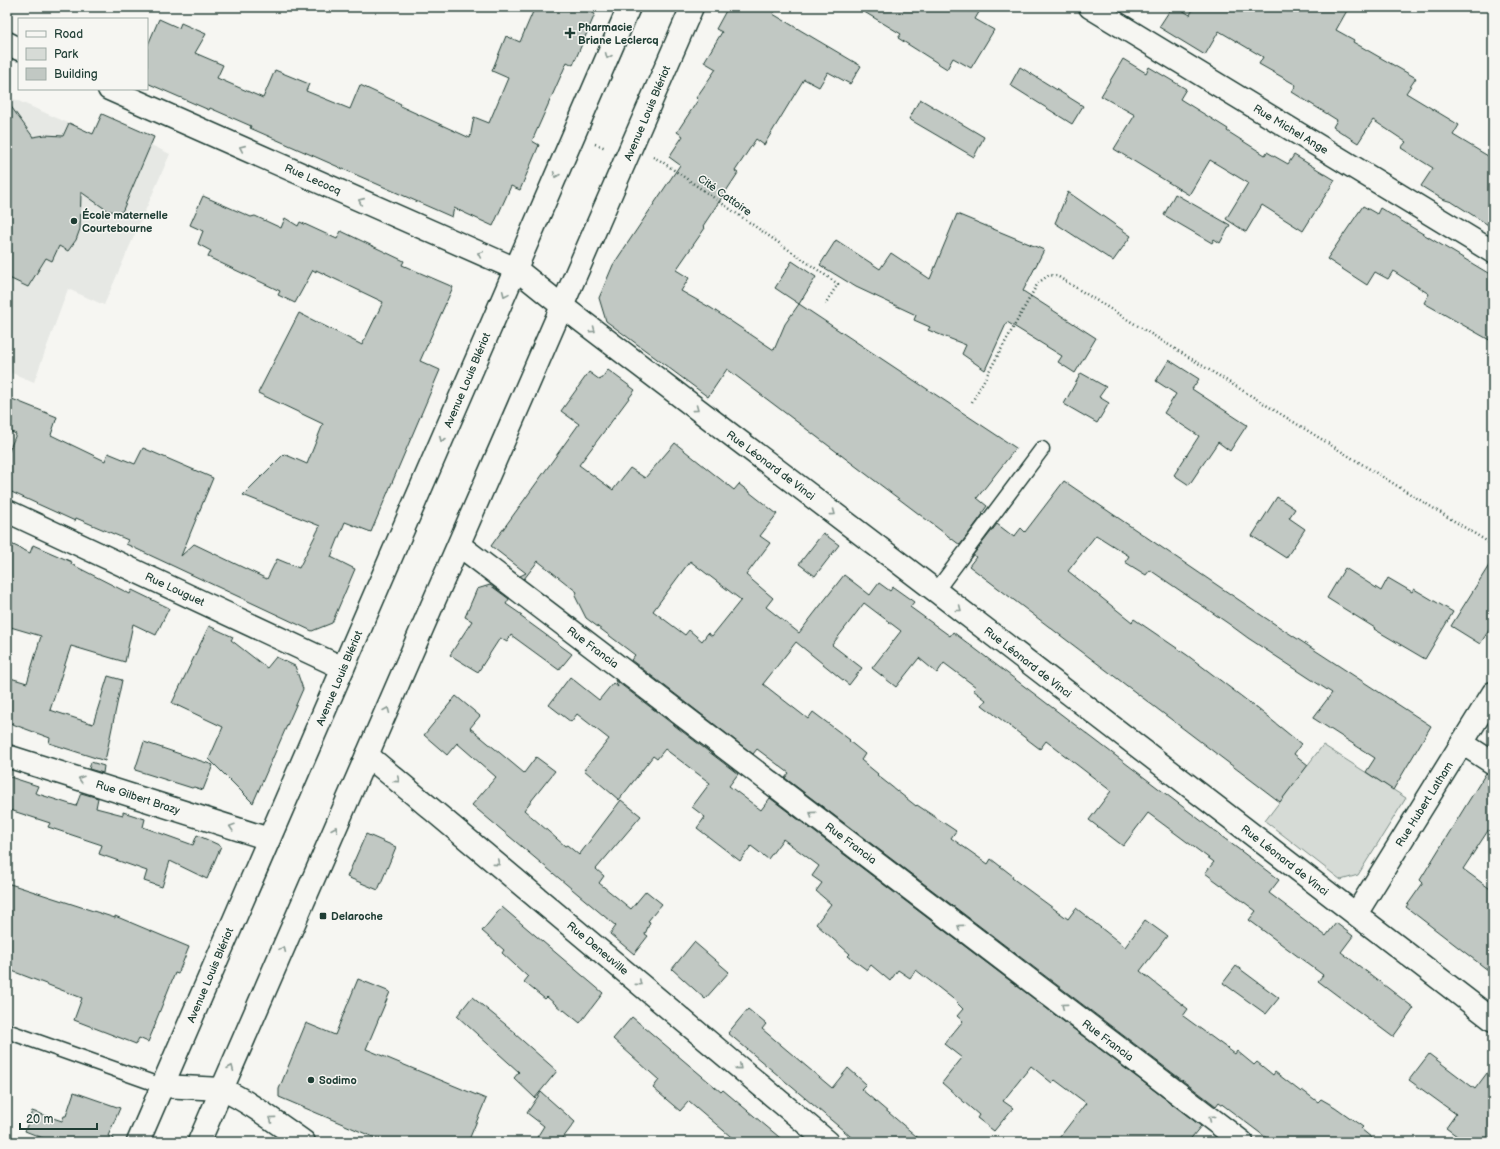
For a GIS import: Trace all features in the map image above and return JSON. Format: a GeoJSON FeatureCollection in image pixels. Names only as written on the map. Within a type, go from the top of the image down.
{"type":"FeatureCollection","features":[{"type":"Feature","properties":{"kind":"street","name":"Avenue Louis Blériot"},"geometry":{"type":"LineString","coordinates":[[138,1142],[629,7]]}},
{"type":"Feature","properties":{"kind":"street","name":"Avenue Louis Blériot"},"geometry":{"type":"LineString","coordinates":[[199,1142],[692,7]]}},
{"type":"Feature","properties":{"kind":"street","name":"Rue Michel Ange"},"geometry":{"type":"LineString","coordinates":[[1090,7],[1493,252]]}},
{"type":"Feature","properties":{"kind":"street"},"geometry":{"type":"LineString","coordinates":[[7,44],[18,49]]}},
{"type":"Feature","properties":{"kind":"street","name":"Rue Lecocq"},"geometry":{"type":"LineString","coordinates":[[112,90],[516,269]]}},
{"type":"Feature","properties":{"kind":"street"},"geometry":{"type":"LineString","coordinates":[[516,269],[562,306]]}},
{"type":"Feature","properties":{"kind":"street","name":"Rue Léonard de Vinci"},"geometry":{"type":"LineString","coordinates":[[562,306],[1493,1020]]}},
{"type":"Feature","properties":{"kind":"street","name":"Rue Louguet"},"geometry":{"type":"LineString","coordinates":[[7,510],[343,668]]}},
{"type":"Feature","properties":{"kind":"street","name":"Rue Francia"},"geometry":{"type":"LineString","coordinates":[[459,545],[1242,1142]]}},
{"type":"Feature","properties":{"kind":"street","name":"Rue Hubert Latham"},"geometry":{"type":"LineString","coordinates":[[1356,914],[1493,693]]}},
{"type":"Feature","properties":{"kind":"street"},"geometry":{"type":"LineString","coordinates":[[1462,743],[1493,763]]}},
{"type":"Feature","properties":{"kind":"street","name":"Rue Deneuville"},"geometry":{"type":"LineString","coordinates":[[368,755],[828,1142]]}},
{"type":"Feature","properties":{"kind":"street","name":"Rue Gilbert Brazy"},"geometry":{"type":"LineString","coordinates":[[7,756],[269,839]]}},
{"type":"Feature","properties":{"kind":"street"},"geometry":{"type":"LineString","coordinates":[[162,1086],[222,1089],[260,1110],[304,1142]]}},
{"type":"Feature","properties":{"kind":"lane"},"geometry":{"type":"LineString","coordinates":[[936,592],[1042,449]]}},
{"type":"Feature","properties":{"kind":"lane"},"geometry":{"type":"LineString","coordinates":[[7,1031],[162,1086]]}},
{"type":"Feature","properties":{"kind":"path","name":"Cité Cattoire"},"geometry":{"type":"LineString","coordinates":[[570,142],[580,139],[628,156],[657,158],[838,284],[825,304]]}},
{"type":"Feature","properties":{"kind":"path"},"geometry":{"type":"LineString","coordinates":[[972,402],[1038,283],[1049,275],[1057,276],[1493,545]]}},
{"type":"Feature","properties":{"kind":"shaded area","name":"École maternelle Courtebourne"},"geometry":{"type":"Polygon","coordinates":[[[7,96],[93,134],[102,114],[154,137],[151,145],[170,154],[104,305],[68,289],[34,382],[7,371],[7,96]]]}},
{"type":"Feature","properties":{"kind":"green space"},"geometry":{"type":"Polygon","coordinates":[[[1323,745],[1406,798],[1358,875],[1341,880],[1265,821],[1323,745]]]}},
{"type":"Feature","properties":{"kind":"building"},"geometry":{"type":"Polygon","coordinates":[[[535,7],[578,7],[595,14],[573,65],[567,62],[532,141],[539,145],[520,190],[511,186],[493,226],[454,208],[452,217],[250,128],[251,126],[210,108],[209,110],[148,83],[148,45],[159,19],[179,28],[181,23],[206,34],[195,53],[223,65],[217,78],[263,98],[275,70],[309,84],[306,91],[350,109],[360,85],[401,104],[400,106],[470,138],[474,117],[489,123],[508,78],[492,71],[506,36],[520,42],[535,7]]]}},
{"type":"Feature","properties":{"kind":"building"},"geometry":{"type":"Polygon","coordinates":[[[728,7],[777,7],[773,14],[861,66],[850,84],[828,72],[819,87],[804,79],[764,145],[756,139],[735,171],[738,173],[703,226],[705,228],[676,270],[689,278],[681,291],[711,308],[774,350],[785,324],[799,304],[1016,448],[977,498],[987,506],[982,513],[983,514],[960,545],[727,369],[708,397],[606,321],[599,298],[613,265],[680,165],[669,157],[683,136],[677,132],[698,100],[696,98],[716,69],[704,62],[722,32],[716,29],[728,7]]]}},
{"type":"Feature","properties":{"kind":"building"},"geometry":{"type":"Polygon","coordinates":[[[856,7],[982,7],[975,19],[994,30],[971,68],[953,58],[947,69],[898,38],[901,34],[856,7]]]}},
{"type":"Feature","properties":{"kind":"building"},"geometry":{"type":"Polygon","coordinates":[[[1172,7],[1177,7],[1190,15],[1194,7],[1349,7],[1336,30],[1354,40],[1353,42],[1416,78],[1406,93],[1459,125],[1453,135],[1493,159],[1493,228],[1452,202],[1442,199],[1421,186],[1433,168],[1401,148],[1406,142],[1373,120],[1358,143],[1333,127],[1337,120],[1292,92],[1296,85],[1259,64],[1263,57],[1219,31],[1205,55],[1159,27],[1172,7]]]}},
{"type":"Feature","properties":{"kind":"building"},"geometry":{"type":"Polygon","coordinates":[[[1123,59],[1146,73],[1149,67],[1186,89],[1180,99],[1228,129],[1227,131],[1265,155],[1267,152],[1288,164],[1294,155],[1335,180],[1303,231],[1262,205],[1246,232],[1226,219],[1248,183],[1210,160],[1189,195],[1114,149],[1135,115],[1101,96],[1123,59]]]}},
{"type":"Feature","properties":{"kind":"building"},"geometry":{"type":"Polygon","coordinates":[[[1020,67],[1083,106],[1072,124],[1010,85],[1020,67]]]}},
{"type":"Feature","properties":{"kind":"building"},"geometry":{"type":"Polygon","coordinates":[[[920,99],[984,137],[974,157],[909,119],[920,99]]]}},
{"type":"Feature","properties":{"kind":"building"},"geometry":{"type":"Polygon","coordinates":[[[7,101],[33,137],[45,135],[63,136],[69,123],[93,134],[102,114],[154,137],[122,212],[108,211],[81,192],[80,229],[76,240],[68,251],[59,246],[52,261],[46,258],[28,287],[7,277],[7,101]]]}},
{"type":"Feature","properties":{"kind":"building"},"geometry":{"type":"Polygon","coordinates":[[[1068,192],[1131,236],[1113,261],[1055,223],[1068,192]]]}},
{"type":"Feature","properties":{"kind":"building"},"geometry":{"type":"Polygon","coordinates":[[[1175,194],[1230,225],[1220,243],[1214,239],[1212,243],[1164,215],[1175,194]]]}},
{"type":"Feature","properties":{"kind":"building"},"geometry":{"type":"Polygon","coordinates":[[[203,196],[251,217],[255,216],[281,228],[285,218],[298,226],[300,222],[337,239],[341,231],[404,261],[402,265],[453,287],[420,361],[440,370],[371,532],[345,522],[331,557],[355,569],[332,623],[312,631],[126,544],[128,540],[76,518],[75,521],[7,490],[7,456],[16,434],[7,430],[7,412],[12,399],[57,417],[51,435],[105,461],[108,453],[135,464],[143,448],[213,478],[181,556],[194,544],[267,579],[277,559],[299,568],[320,526],[243,495],[284,454],[307,464],[323,424],[258,393],[299,313],[362,345],[383,302],[316,270],[316,272],[313,270],[295,303],[278,295],[280,291],[208,257],[211,251],[198,244],[203,231],[190,225],[203,196]]]}},
{"type":"Feature","properties":{"kind":"building"},"geometry":{"type":"Polygon","coordinates":[[[1363,206],[1377,214],[1380,208],[1493,276],[1493,342],[1424,303],[1429,294],[1393,271],[1388,279],[1375,272],[1367,285],[1327,259],[1363,206]]]}},
{"type":"Feature","properties":{"kind":"building"},"geometry":{"type":"Polygon","coordinates":[[[957,214],[1044,250],[1023,291],[1096,338],[1075,373],[1058,362],[1062,356],[1007,322],[985,370],[962,354],[966,345],[928,330],[930,327],[914,320],[916,315],[856,287],[820,265],[836,240],[880,269],[891,253],[930,279],[957,214]]]}},
{"type":"Feature","properties":{"kind":"building"},"geometry":{"type":"Polygon","coordinates":[[[792,261],[816,277],[799,304],[775,288],[792,261]]]}},
{"type":"Feature","properties":{"kind":"building"},"geometry":{"type":"Polygon","coordinates":[[[1169,360],[1199,379],[1192,389],[1247,425],[1230,451],[1218,442],[1189,485],[1174,475],[1199,436],[1164,413],[1176,394],[1156,381],[1169,360]]]}},
{"type":"Feature","properties":{"kind":"building"},"geometry":{"type":"Polygon","coordinates":[[[608,370],[635,390],[579,465],[613,490],[630,468],[645,478],[675,443],[734,490],[739,484],[777,514],[760,536],[770,543],[746,575],[773,598],[766,607],[799,633],[844,575],[870,595],[879,583],[890,591],[893,587],[914,602],[910,607],[950,636],[953,632],[1279,880],[1269,893],[1326,936],[1336,923],[1353,936],[1341,952],[1414,1008],[1393,1037],[1318,981],[1323,975],[1249,920],[1256,911],[1205,873],[1214,862],[1148,813],[1123,846],[1089,820],[1111,791],[1046,741],[1040,749],[982,705],[986,700],[973,690],[976,687],[944,663],[937,673],[919,658],[896,687],[872,668],[901,631],[864,603],[832,645],[862,668],[849,685],[796,642],[763,684],[808,719],[813,712],[850,740],[849,741],[865,754],[861,760],[878,774],[877,775],[916,806],[917,805],[956,831],[951,838],[988,864],[991,859],[1013,876],[1012,878],[1068,919],[1076,908],[1125,947],[1145,920],[1167,936],[1140,971],[1188,1009],[1183,1016],[1235,1054],[1237,1051],[1254,1065],[1257,1062],[1273,1075],[1275,1072],[1301,1092],[1302,1090],[1318,1102],[1321,1099],[1335,1107],[1363,1127],[1361,1129],[1377,1142],[1272,1142],[1219,1102],[1216,1106],[785,778],[789,773],[757,749],[753,754],[631,660],[635,655],[586,618],[575,596],[577,592],[538,561],[524,579],[520,576],[526,573],[491,546],[579,424],[561,411],[589,372],[600,380],[608,370]],[[690,561],[653,611],[685,635],[689,630],[702,641],[708,633],[712,636],[741,600],[690,561]]]}},
{"type":"Feature","properties":{"kind":"building"},"geometry":{"type":"Polygon","coordinates":[[[1081,373],[1106,387],[1099,397],[1109,403],[1097,423],[1064,404],[1081,373]]]}},
{"type":"Feature","properties":{"kind":"building"},"geometry":{"type":"Polygon","coordinates":[[[1064,481],[1264,617],[1431,726],[1393,790],[1366,772],[1375,758],[1313,718],[1332,693],[1248,638],[1150,570],[1146,575],[1125,562],[1129,556],[1096,535],[1068,571],[1132,622],[1134,619],[1187,655],[1301,744],[1294,754],[1308,765],[1280,802],[969,566],[976,557],[973,555],[997,524],[1014,537],[1021,528],[1025,532],[1064,481]]]}},
{"type":"Feature","properties":{"kind":"building"},"geometry":{"type":"Polygon","coordinates":[[[1277,497],[1295,509],[1289,518],[1305,529],[1286,558],[1252,536],[1277,497]]]}},
{"type":"Feature","properties":{"kind":"building"},"geometry":{"type":"Polygon","coordinates":[[[823,533],[839,545],[815,576],[799,564],[823,533]]]}},
{"type":"Feature","properties":{"kind":"building"},"geometry":{"type":"Polygon","coordinates":[[[7,542],[30,553],[33,545],[72,562],[71,564],[130,594],[132,590],[169,608],[156,635],[133,624],[125,662],[71,646],[50,710],[93,724],[108,676],[122,680],[105,761],[49,743],[50,738],[7,722],[7,677],[27,683],[41,636],[7,626],[7,542]]]}},
{"type":"Feature","properties":{"kind":"building"},"geometry":{"type":"Polygon","coordinates":[[[1493,559],[1493,624],[1480,644],[1451,626],[1493,559]]]}},
{"type":"Feature","properties":{"kind":"building"},"geometry":{"type":"Polygon","coordinates":[[[1345,568],[1381,591],[1388,578],[1412,592],[1414,589],[1453,612],[1425,659],[1374,629],[1375,628],[1327,598],[1345,568]]]}},
{"type":"Feature","properties":{"kind":"building"},"geometry":{"type":"Polygon","coordinates":[[[490,585],[509,599],[506,604],[522,615],[520,616],[572,654],[559,670],[511,635],[507,642],[500,638],[478,672],[450,655],[472,621],[465,617],[477,589],[490,585]]]}},
{"type":"Feature","properties":{"kind":"building"},"geometry":{"type":"Polygon","coordinates":[[[209,626],[233,637],[231,640],[267,668],[276,657],[295,666],[303,689],[253,803],[209,759],[223,727],[172,703],[209,626]]]}},
{"type":"Feature","properties":{"kind":"building"},"geometry":{"type":"Polygon","coordinates":[[[570,677],[599,700],[613,683],[618,687],[615,680],[738,774],[729,786],[761,810],[770,798],[1201,1126],[1188,1142],[1056,1142],[1086,1103],[1055,1080],[1052,1083],[1031,1066],[1003,1101],[1013,1108],[994,1131],[977,1118],[979,1115],[942,1083],[962,1058],[944,1044],[963,1021],[957,1016],[963,1009],[952,998],[916,970],[910,978],[898,970],[890,981],[871,965],[867,970],[848,956],[850,954],[816,924],[831,904],[816,891],[822,883],[812,876],[819,866],[783,839],[768,859],[751,846],[740,861],[697,828],[705,817],[692,807],[710,783],[665,749],[657,759],[653,756],[619,800],[584,770],[609,739],[577,714],[571,722],[549,705],[570,677]]]}},
{"type":"Feature","properties":{"kind":"building"},"geometry":{"type":"Polygon","coordinates":[[[456,696],[480,716],[470,728],[524,773],[536,757],[555,771],[524,810],[565,846],[567,845],[579,855],[621,800],[641,816],[596,869],[604,876],[599,883],[631,909],[646,891],[662,904],[648,921],[650,922],[645,934],[648,936],[634,954],[610,934],[616,926],[472,805],[496,777],[457,743],[447,755],[424,735],[456,696]]]}},
{"type":"Feature","properties":{"kind":"building"},"geometry":{"type":"Polygon","coordinates":[[[144,742],[213,765],[203,790],[135,770],[144,742]]]}},
{"type":"Feature","properties":{"kind":"building"},"geometry":{"type":"Polygon","coordinates":[[[91,762],[104,766],[103,773],[89,769],[91,762]]]}},
{"type":"Feature","properties":{"kind":"building"},"geometry":{"type":"Polygon","coordinates":[[[1486,773],[1493,775],[1493,823],[1463,869],[1493,891],[1493,974],[1406,907],[1423,883],[1420,880],[1486,773]]]}},
{"type":"Feature","properties":{"kind":"building"},"geometry":{"type":"Polygon","coordinates":[[[7,776],[38,786],[35,793],[76,806],[81,793],[98,798],[96,808],[123,815],[123,812],[145,819],[143,827],[193,845],[197,835],[221,846],[207,879],[170,861],[162,887],[144,881],[147,871],[99,854],[102,845],[48,827],[50,823],[7,809],[7,776]]]}},
{"type":"Feature","properties":{"kind":"building"},"geometry":{"type":"Polygon","coordinates":[[[366,834],[396,847],[378,890],[347,877],[366,834]]]}},
{"type":"Feature","properties":{"kind":"building"},"geometry":{"type":"Polygon","coordinates":[[[7,883],[115,918],[115,916],[189,947],[178,974],[175,973],[148,1042],[139,1038],[136,1044],[74,1020],[82,998],[7,969],[7,883]]]}},
{"type":"Feature","properties":{"kind":"building"},"geometry":{"type":"Polygon","coordinates":[[[502,907],[603,993],[580,1023],[547,997],[545,999],[524,982],[528,977],[502,953],[504,950],[482,931],[502,907]]]}},
{"type":"Feature","properties":{"kind":"building"},"geometry":{"type":"Polygon","coordinates":[[[694,942],[729,972],[705,999],[672,969],[694,942]]]}},
{"type":"Feature","properties":{"kind":"building"},"geometry":{"type":"Polygon","coordinates":[[[1236,966],[1279,998],[1266,1014],[1223,983],[1236,966]]]}},
{"type":"Feature","properties":{"kind":"building"},"geometry":{"type":"Polygon","coordinates":[[[358,979],[390,992],[366,1049],[486,1099],[468,1142],[385,1142],[279,1097],[279,1089],[306,1023],[335,1035],[358,979]]]}},
{"type":"Feature","properties":{"kind":"building"},"geometry":{"type":"Polygon","coordinates":[[[472,997],[516,1033],[515,1034],[557,1071],[535,1098],[514,1078],[519,1072],[457,1016],[472,997]]]}},
{"type":"Feature","properties":{"kind":"building"},"geometry":{"type":"Polygon","coordinates":[[[748,1009],[766,1024],[762,1029],[832,1088],[848,1068],[866,1084],[861,1089],[923,1142],[857,1142],[728,1033],[748,1009]]]}},
{"type":"Feature","properties":{"kind":"building"},"geometry":{"type":"Polygon","coordinates":[[[632,1017],[721,1092],[723,1090],[785,1142],[737,1142],[689,1101],[680,1111],[653,1088],[659,1080],[613,1039],[632,1017]]]}},
{"type":"Feature","properties":{"kind":"building"},"geometry":{"type":"Polygon","coordinates":[[[1429,1054],[1475,1089],[1493,1065],[1493,1142],[1465,1142],[1446,1128],[1456,1114],[1409,1080],[1429,1054]]]}},
{"type":"Feature","properties":{"kind":"building"},"geometry":{"type":"Polygon","coordinates":[[[74,1092],[120,1108],[108,1136],[114,1138],[113,1142],[53,1142],[25,1131],[32,1111],[62,1121],[64,1116],[66,1116],[74,1092]]]}},
{"type":"Feature","properties":{"kind":"building"},"geometry":{"type":"Polygon","coordinates":[[[541,1092],[575,1122],[560,1142],[534,1142],[544,1126],[527,1113],[541,1092]]]}},
{"type":"Feature","properties":{"kind":"place","name":"Pharmacie Briane Leclercq"},"geometry":{"type":"Point","coordinates":[570,33]}},
{"type":"Feature","properties":{"kind":"place","name":"École maternelle Courtebourne"},"geometry":{"type":"Point","coordinates":[74,221]}},
{"type":"Feature","properties":{"kind":"place","name":"Delaroche"},"geometry":{"type":"Point","coordinates":[323,916]}},
{"type":"Feature","properties":{"kind":"place","name":"Sodimo"},"geometry":{"type":"Point","coordinates":[311,1080]}}]}
